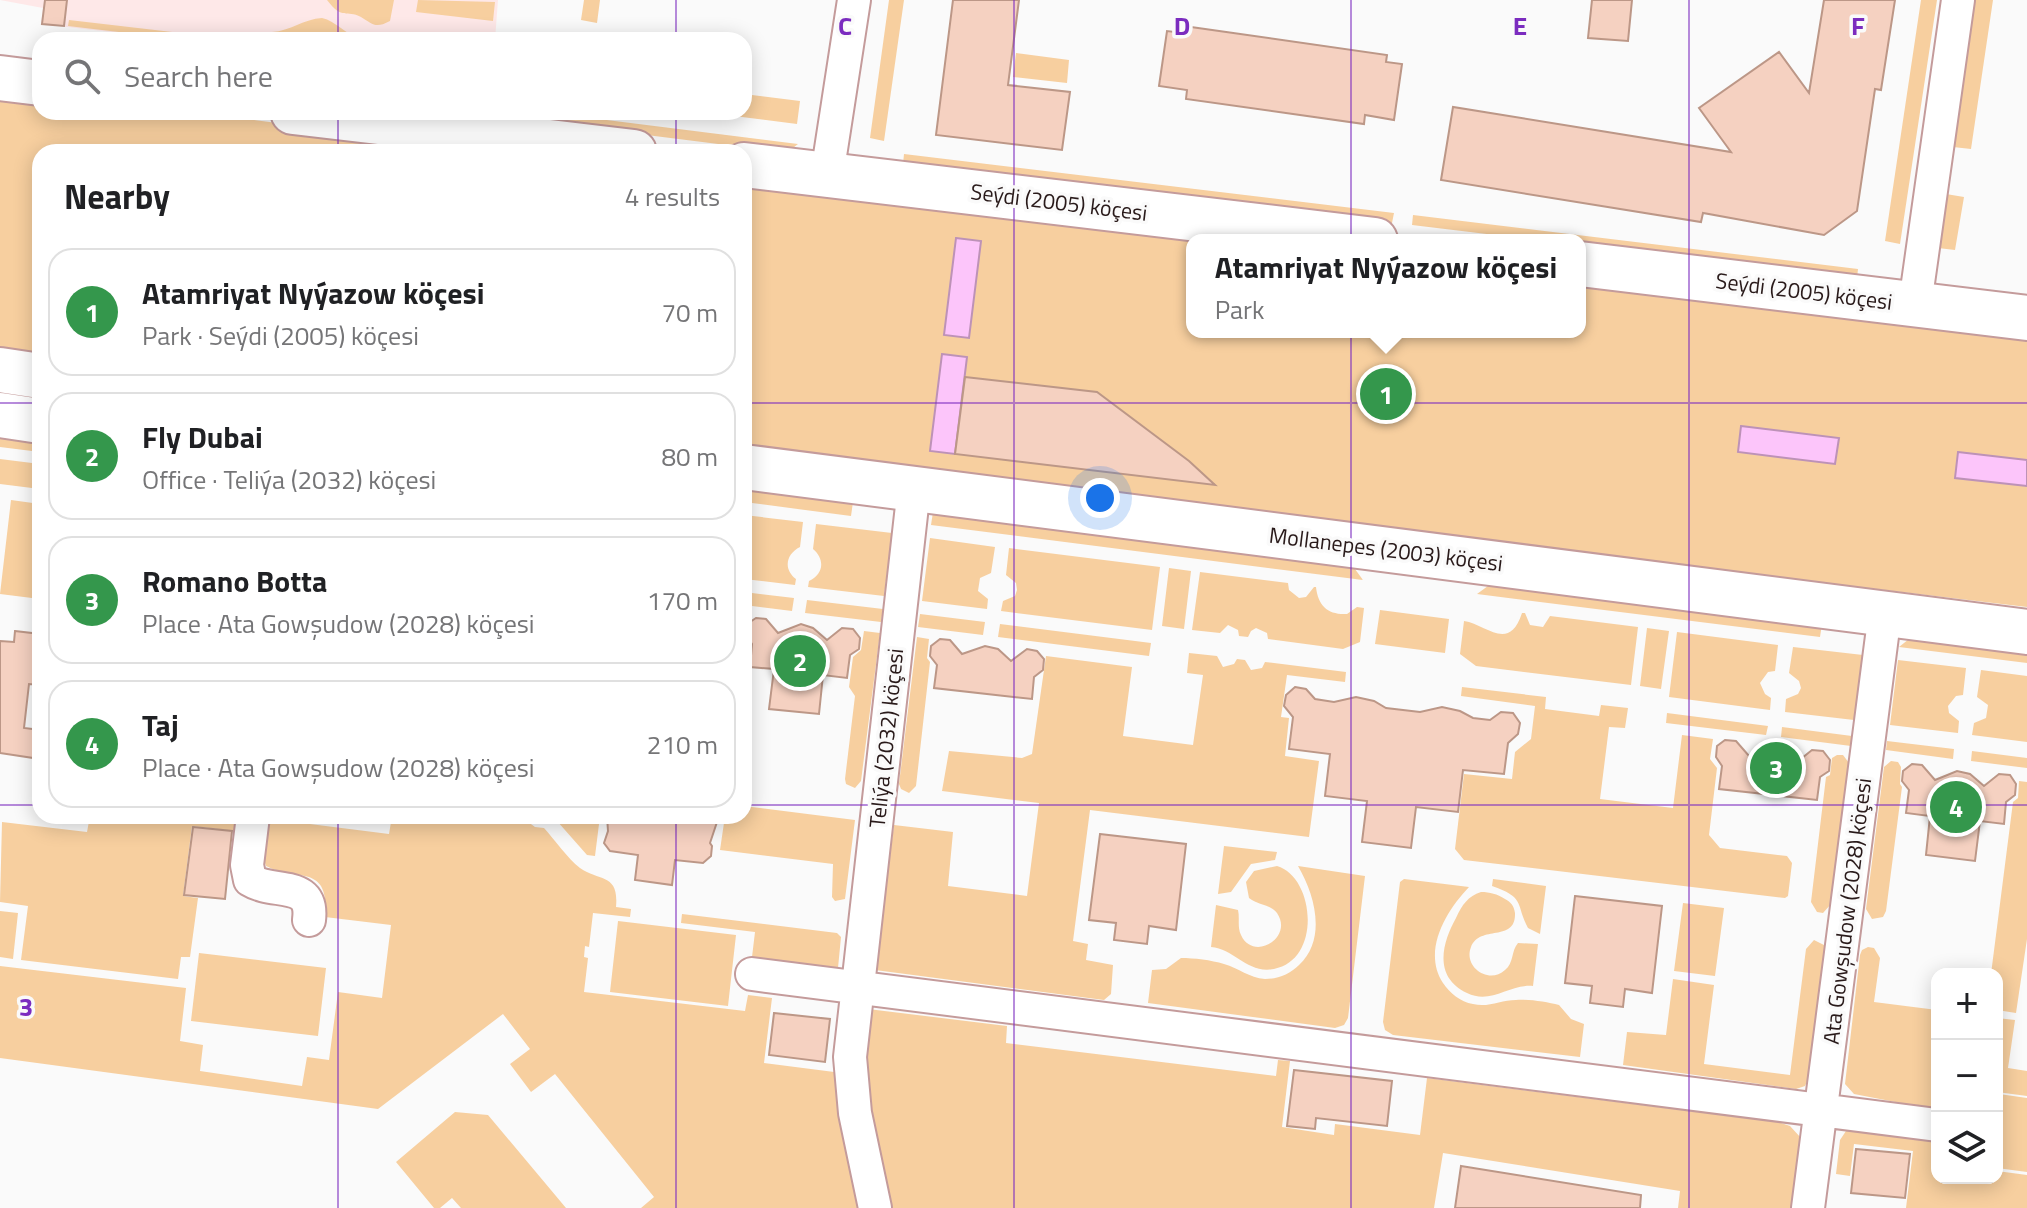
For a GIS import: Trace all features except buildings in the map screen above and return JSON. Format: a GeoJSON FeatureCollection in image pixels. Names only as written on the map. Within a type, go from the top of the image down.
{"type":"FeatureCollection","features":[{"type":"Feature","properties":{"kind":"street"},"geometry":{"type":"LineString","coordinates":[[827,175],[854,0]]}},
{"type":"Feature","properties":{"kind":"street"},"geometry":{"type":"LineString","coordinates":[[1915,304],[1958,0]]}},
{"type":"Feature","properties":{"kind":"street"},"geometry":{"type":"LineString","coordinates":[[0,78],[32,82]]}},
{"type":"Feature","properties":{"kind":"street"},"geometry":{"type":"LineString","coordinates":[[361,120],[566,144]]}},
{"type":"Feature","properties":{"kind":"street","name":"Seýdi (2005) köçesi"},"geometry":{"type":"LineString","coordinates":[[752,166],[1324,234]]}},
{"type":"Feature","properties":{"kind":"street","name":"Seýdi (2005) köçesi"},"geometry":{"type":"LineString","coordinates":[[1586,265],[2027,318]]}},
{"type":"Feature","properties":{"kind":"street"},"geometry":{"type":"LineString","coordinates":[[0,370],[32,375]]}},
{"type":"Feature","properties":{"kind":"street"},"geometry":{"type":"LineString","coordinates":[[0,415],[32,420]]}},
{"type":"Feature","properties":{"kind":"street","name":"Mollanepes (2003) köçesi"},"geometry":{"type":"LineString","coordinates":[[752,468],[2027,632]]}},
{"type":"Feature","properties":{"kind":"street","name":"Teliýa (2032) köçesi"},"geometry":{"type":"LineString","coordinates":[[875,1208],[849,1072],[914,488]]}},
{"type":"Feature","properties":{"kind":"street","name":"Ata Gowşudow (2028) köçesi"},"geometry":{"type":"LineString","coordinates":[[1808,1208],[1885,613]]}},
{"type":"Feature","properties":{"kind":"street"},"geometry":{"type":"LineString","coordinates":[[252,824],[247,865],[250,880],[306,897],[309,920]]}},
{"type":"Feature","properties":{"kind":"street"},"geometry":{"type":"LineString","coordinates":[[752,974],[1931,1124]]}},
{"type":"Feature","properties":{"kind":"shaded area"},"geometry":{"type":"Polygon","coordinates":[[[0,0],[498,0],[496,32],[111,32],[41,24],[43,8],[0,0]]]}},
{"type":"Feature","properties":{"kind":"shaded area"},"geometry":{"type":"Polygon","coordinates":[[[327,0],[394,0],[390,21],[377,25],[341,12],[327,0]]]}},
{"type":"Feature","properties":{"kind":"shaded area"},"geometry":{"type":"Polygon","coordinates":[[[418,0],[495,2],[493,21],[416,12],[418,0]]]}},
{"type":"Feature","properties":{"kind":"shaded area"},"geometry":{"type":"Polygon","coordinates":[[[584,0],[600,0],[597,23],[581,20],[584,0]]]}},
{"type":"Feature","properties":{"kind":"shaded area"},"geometry":{"type":"Polygon","coordinates":[[[889,0],[904,0],[884,141],[870,138],[889,0]]]}},
{"type":"Feature","properties":{"kind":"shaded area"},"geometry":{"type":"Polygon","coordinates":[[[1921,0],[1937,0],[1900,244],[1885,241],[1921,0]]]}},
{"type":"Feature","properties":{"kind":"shaded area"},"geometry":{"type":"Polygon","coordinates":[[[1975,0],[1993,0],[1971,149],[1953,147],[1975,0]]]}},
{"type":"Feature","properties":{"kind":"shaded area"},"geometry":{"type":"Polygon","coordinates":[[[322,18],[347,32],[272,32],[322,18]]]}},
{"type":"Feature","properties":{"kind":"shaded area"},"geometry":{"type":"Polygon","coordinates":[[[69,20],[172,32],[119,32],[68,26],[69,20]]]}},
{"type":"Feature","properties":{"kind":"shaded area"},"geometry":{"type":"Polygon","coordinates":[[[1016,53],[1069,60],[1067,83],[1013,77],[1016,53]]]}},
{"type":"Feature","properties":{"kind":"shaded area"},"geometry":{"type":"Polygon","coordinates":[[[752,95],[800,101],[797,124],[752,118],[752,95]]]}},
{"type":"Feature","properties":{"kind":"shaded area"},"geometry":{"type":"Polygon","coordinates":[[[0,99],[32,103],[32,120],[253,120],[440,144],[32,144],[32,361],[0,351],[0,99]]]}},
{"type":"Feature","properties":{"kind":"shaded area"},"geometry":{"type":"Polygon","coordinates":[[[547,120],[607,120],[798,144],[789,151],[781,152],[752,148],[752,144],[718,144],[547,120]]]}},
{"type":"Feature","properties":{"kind":"shaded area"},"geometry":{"type":"Polygon","coordinates":[[[904,154],[1394,213],[1392,223],[903,164],[904,154]]]}},
{"type":"Feature","properties":{"kind":"shaded area"},"geometry":{"type":"Polygon","coordinates":[[[752,184],[1186,240],[1186,338],[1586,338],[1586,288],[2027,341],[2027,607],[948,478],[752,448],[752,184]]]}},
{"type":"Feature","properties":{"kind":"shaded area"},"geometry":{"type":"Polygon","coordinates":[[[1946,194],[1964,197],[1955,250],[1938,248],[1946,194]]]}},
{"type":"Feature","properties":{"kind":"shaded area"},"geometry":{"type":"Polygon","coordinates":[[[1413,215],[1570,234],[1486,234],[1412,225],[1413,215]]]}},
{"type":"Feature","properties":{"kind":"shaded area"},"geometry":{"type":"Polygon","coordinates":[[[1586,236],[1858,269],[1857,278],[1586,246],[1586,236]]]}},
{"type":"Feature","properties":{"kind":"shaded area"},"geometry":{"type":"Polygon","coordinates":[[[956,238],[981,241],[969,338],[944,335],[956,238]]]}},
{"type":"Feature","properties":{"kind":"shaded area"},"geometry":{"type":"Polygon","coordinates":[[[942,354],[967,357],[955,454],[930,451],[942,354]]]}},
{"type":"Feature","properties":{"kind":"shaded area"},"geometry":{"type":"Polygon","coordinates":[[[1741,426],[1839,438],[1835,464],[1738,452],[1741,426]]]}},
{"type":"Feature","properties":{"kind":"shaded area"},"geometry":{"type":"Polygon","coordinates":[[[0,434],[32,438],[32,451],[0,447],[0,434]]]}},
{"type":"Feature","properties":{"kind":"shaded area"},"geometry":{"type":"Polygon","coordinates":[[[1958,452],[2027,460],[2027,486],[1955,478],[1958,452]]]}},
{"type":"Feature","properties":{"kind":"shaded area"},"geometry":{"type":"Polygon","coordinates":[[[0,459],[32,463],[32,488],[0,484],[0,459]]]}},
{"type":"Feature","properties":{"kind":"shaded area"},"geometry":{"type":"Polygon","coordinates":[[[752,490],[853,502],[851,516],[752,503],[752,490]]]}},
{"type":"Feature","properties":{"kind":"shaded area"},"geometry":{"type":"Polygon","coordinates":[[[11,500],[32,503],[32,598],[0,594],[11,500]]]}},
{"type":"Feature","properties":{"kind":"shaded area"},"geometry":{"type":"Polygon","coordinates":[[[933,512],[1352,565],[1363,580],[931,525],[933,512]]]}},
{"type":"Feature","properties":{"kind":"shaded area"},"geometry":{"type":"Polygon","coordinates":[[[752,516],[803,522],[800,547],[788,562],[789,571],[796,579],[795,585],[752,580],[752,516]]]}},
{"type":"Feature","properties":{"kind":"shaded area"},"geometry":{"type":"Polygon","coordinates":[[[816,524],[892,533],[884,596],[808,587],[821,566],[820,557],[813,549],[816,524]]]}},
{"type":"Feature","properties":{"kind":"shaded area"},"geometry":{"type":"Polygon","coordinates":[[[930,538],[995,547],[991,573],[980,578],[978,591],[988,599],[987,609],[922,601],[930,538]]]}},
{"type":"Feature","properties":{"kind":"shaded area"},"geometry":{"type":"Polygon","coordinates":[[[1009,548],[1160,567],[1152,630],[1001,611],[1003,601],[1015,596],[1017,590],[1016,583],[1006,575],[1009,548]]]}},
{"type":"Feature","properties":{"kind":"shaded area"},"geometry":{"type":"Polygon","coordinates":[[[1169,568],[1191,571],[1184,629],[1162,626],[1169,568]]]}},
{"type":"Feature","properties":{"kind":"shaded area"},"geometry":{"type":"Polygon","coordinates":[[[1200,572],[1288,583],[1289,590],[1299,598],[1306,597],[1316,587],[1322,604],[1334,613],[1347,614],[1357,607],[1364,608],[1360,642],[1343,649],[1268,639],[1267,633],[1256,628],[1248,637],[1239,636],[1238,630],[1228,625],[1220,633],[1192,630],[1200,572]]]}},
{"type":"Feature","properties":{"kind":"shaded area"},"geometry":{"type":"Polygon","coordinates":[[[1492,583],[1822,624],[1820,637],[1477,594],[1492,583]]]}},
{"type":"Feature","properties":{"kind":"shaded area"},"geometry":{"type":"Polygon","coordinates":[[[752,593],[794,598],[792,611],[752,606],[752,593]]]}},
{"type":"Feature","properties":{"kind":"shaded area"},"geometry":{"type":"Polygon","coordinates":[[[807,600],[883,609],[881,622],[805,613],[807,600]]]}},
{"type":"Feature","properties":{"kind":"shaded area"},"geometry":{"type":"Polygon","coordinates":[[[1380,610],[1449,619],[1445,653],[1375,644],[1380,610]]]}},
{"type":"Feature","properties":{"kind":"shaded area"},"geometry":{"type":"Polygon","coordinates":[[[1522,613],[1525,613],[1530,625],[1543,627],[1550,616],[1638,627],[1631,685],[1476,666],[1460,654],[1464,621],[1504,634],[1517,625],[1522,613]]]}},
{"type":"Feature","properties":{"kind":"shaded area"},"geometry":{"type":"Polygon","coordinates":[[[920,614],[985,622],[983,635],[918,627],[920,614]]]}},
{"type":"Feature","properties":{"kind":"shaded area"},"geometry":{"type":"Polygon","coordinates":[[[1000,624],[1151,643],[1149,656],[998,637],[1000,624]]]}},
{"type":"Feature","properties":{"kind":"shaded area"},"geometry":{"type":"Polygon","coordinates":[[[1647,628],[1669,631],[1661,689],[1640,686],[1647,628]]]}},
{"type":"Feature","properties":{"kind":"shaded area"},"geometry":{"type":"Polygon","coordinates":[[[864,631],[880,633],[861,781],[855,788],[846,784],[845,779],[855,696],[849,687],[853,657],[861,650],[864,631]]]}},
{"type":"Feature","properties":{"kind":"shaded area"},"geometry":{"type":"Polygon","coordinates":[[[1677,632],[1778,645],[1775,671],[1768,672],[1760,683],[1765,694],[1771,698],[1770,710],[1669,697],[1677,632]]]}},
{"type":"Feature","properties":{"kind":"shaded area"},"geometry":{"type":"Polygon","coordinates":[[[917,637],[929,639],[927,658],[930,662],[916,786],[909,793],[899,784],[917,637]]]}},
{"type":"Feature","properties":{"kind":"shaded area"},"geometry":{"type":"Polygon","coordinates":[[[1909,639],[2027,650],[2027,663],[1899,647],[1909,639]]]}},
{"type":"Feature","properties":{"kind":"shaded area"},"geometry":{"type":"Polygon","coordinates":[[[1793,647],[1863,655],[1854,720],[1785,712],[1786,699],[1798,694],[1801,688],[1799,681],[1789,673],[1793,647]]]}},
{"type":"Feature","properties":{"kind":"shaded area"},"geometry":{"type":"Polygon","coordinates":[[[1189,653],[1217,656],[1223,667],[1234,664],[1237,659],[1245,660],[1251,670],[1262,668],[1265,662],[1346,672],[1345,682],[1287,675],[1281,717],[1289,718],[1285,756],[1319,761],[1309,837],[1090,810],[1073,941],[1088,944],[1086,960],[1113,965],[1111,994],[1104,1000],[875,970],[894,825],[953,832],[948,886],[1027,896],[1039,803],[942,791],[949,751],[1022,758],[1032,754],[1046,656],[1132,667],[1123,736],[1193,745],[1203,675],[1187,673],[1189,653]]]}},
{"type":"Feature","properties":{"kind":"shaded area"},"geometry":{"type":"Polygon","coordinates":[[[1898,660],[1966,668],[1963,695],[1956,696],[1948,706],[1949,713],[1959,721],[1958,733],[1890,725],[1898,660]]]}},
{"type":"Feature","properties":{"kind":"shaded area"},"geometry":{"type":"Polygon","coordinates":[[[1981,670],[2027,676],[2027,742],[1972,735],[1974,723],[1986,718],[1988,705],[1977,697],[1981,670]]]}},
{"type":"Feature","properties":{"kind":"shaded area"},"geometry":{"type":"Polygon","coordinates":[[[1462,687],[1546,697],[1545,709],[1599,716],[1601,705],[1628,708],[1625,728],[1609,727],[1600,799],[1673,808],[1682,735],[1713,739],[1710,759],[1717,768],[1709,835],[1720,848],[1787,856],[1792,863],[1788,896],[1464,860],[1455,849],[1464,774],[1512,779],[1515,752],[1531,739],[1535,706],[1461,696],[1462,687]]]}},
{"type":"Feature","properties":{"kind":"shaded area"},"geometry":{"type":"Polygon","coordinates":[[[1667,713],[1768,726],[1766,735],[1666,723],[1667,713]]]}},
{"type":"Feature","properties":{"kind":"shaded area"},"geometry":{"type":"Polygon","coordinates":[[[1782,727],[1852,736],[1851,746],[1781,737],[1782,727]]]}},
{"type":"Feature","properties":{"kind":"shaded area"},"geometry":{"type":"Polygon","coordinates":[[[1887,741],[1954,749],[1953,759],[1886,750],[1887,741]]]}},
{"type":"Feature","properties":{"kind":"shaded area"},"geometry":{"type":"Polygon","coordinates":[[[1972,751],[2027,758],[2027,768],[1971,761],[1972,751]]]}},
{"type":"Feature","properties":{"kind":"shaded area"},"geometry":{"type":"Polygon","coordinates":[[[1843,755],[1849,763],[1831,904],[1823,913],[1817,912],[1811,902],[1826,777],[1830,775],[1832,758],[1843,755]]]}},
{"type":"Feature","properties":{"kind":"shaded area"},"geometry":{"type":"Polygon","coordinates":[[[1891,761],[1898,762],[1901,767],[1902,787],[1886,911],[1883,917],[1872,919],[1866,909],[1884,767],[1891,761]]]}},
{"type":"Feature","properties":{"kind":"shaded area"},"geometry":{"type":"Polygon","coordinates":[[[2019,781],[2027,782],[2027,939],[2016,1013],[2003,1011],[2003,968],[1992,968],[2013,802],[2018,798],[2019,781]]]}},
{"type":"Feature","properties":{"kind":"shaded area"},"geometry":{"type":"Polygon","coordinates":[[[752,807],[855,820],[845,899],[835,901],[832,897],[833,864],[720,850],[724,824],[752,824],[752,807]]]}},
{"type":"Feature","properties":{"kind":"shaded area"},"geometry":{"type":"Polygon","coordinates":[[[2,822],[87,832],[88,824],[236,824],[235,831],[192,826],[183,896],[198,898],[190,957],[181,957],[178,979],[21,960],[28,906],[0,902],[2,822]]]}},
{"type":"Feature","properties":{"kind":"shaded area"},"geometry":{"type":"Polygon","coordinates":[[[268,824],[310,824],[389,834],[391,824],[531,824],[544,828],[580,868],[611,883],[616,907],[631,909],[630,917],[593,913],[589,947],[585,946],[584,957],[588,958],[584,992],[745,1011],[748,995],[772,998],[764,1063],[842,1073],[865,1208],[641,1208],[654,1197],[555,1074],[531,1092],[510,1064],[530,1049],[503,1014],[378,1109],[0,1058],[0,966],[186,988],[180,1041],[203,1045],[200,1071],[302,1086],[307,1057],[329,1060],[338,992],[382,998],[391,925],[325,917],[325,900],[317,881],[266,866],[263,858],[268,824]]]}},
{"type":"Feature","properties":{"kind":"shaded area"},"geometry":{"type":"Polygon","coordinates":[[[560,824],[599,824],[595,856],[587,855],[560,824]]]}},
{"type":"Feature","properties":{"kind":"shaded area"},"geometry":{"type":"Polygon","coordinates":[[[1224,846],[1277,852],[1275,860],[1251,864],[1231,892],[1218,894],[1224,846]]]}},
{"type":"Feature","properties":{"kind":"shaded area"},"geometry":{"type":"Polygon","coordinates":[[[1277,866],[1290,873],[1299,885],[1308,918],[1300,951],[1289,962],[1265,970],[1211,947],[1216,905],[1238,910],[1240,932],[1247,943],[1262,946],[1276,938],[1281,922],[1277,913],[1249,898],[1246,882],[1254,871],[1277,866]]]}},
{"type":"Feature","properties":{"kind":"shaded area"},"geometry":{"type":"Polygon","coordinates":[[[1298,866],[1365,876],[1348,1018],[1344,1025],[1335,1028],[1148,1003],[1152,970],[1166,969],[1181,958],[1219,963],[1265,979],[1284,975],[1299,965],[1313,943],[1315,917],[1309,890],[1298,866]]]}},
{"type":"Feature","properties":{"kind":"shaded area"},"geometry":{"type":"Polygon","coordinates":[[[1404,879],[1469,887],[1445,919],[1436,945],[1437,971],[1449,990],[1464,1001],[1479,1005],[1521,1000],[1559,1005],[1571,1019],[1584,1024],[1580,1057],[1393,1035],[1385,1030],[1383,1022],[1400,882],[1404,879]]]}},
{"type":"Feature","properties":{"kind":"shaded area"},"geometry":{"type":"Polygon","coordinates":[[[1493,879],[1546,886],[1540,934],[1528,928],[1515,898],[1492,886],[1493,879]]]}},
{"type":"Feature","properties":{"kind":"shaded area"},"geometry":{"type":"Polygon","coordinates":[[[1481,892],[1507,900],[1515,913],[1510,928],[1476,940],[1470,954],[1474,967],[1485,975],[1499,974],[1508,967],[1518,943],[1538,944],[1533,986],[1484,997],[1467,993],[1449,978],[1444,959],[1447,938],[1463,905],[1481,892]]]}},
{"type":"Feature","properties":{"kind":"shaded area"},"geometry":{"type":"Polygon","coordinates":[[[1683,903],[1724,908],[1715,976],[1674,971],[1683,903]]]}},
{"type":"Feature","properties":{"kind":"shaded area"},"geometry":{"type":"Polygon","coordinates":[[[0,911],[18,913],[13,959],[0,957],[0,911]]]}},
{"type":"Feature","properties":{"kind":"shaded area"},"geometry":{"type":"Polygon","coordinates":[[[682,914],[837,933],[841,937],[838,968],[752,957],[755,932],[681,923],[682,914]]]}},
{"type":"Feature","properties":{"kind":"shaded area"},"geometry":{"type":"Polygon","coordinates":[[[618,921],[736,935],[728,1006],[610,992],[618,921]]]}},
{"type":"Feature","properties":{"kind":"shaded area"},"geometry":{"type":"Polygon","coordinates":[[[1814,940],[1824,945],[1825,951],[1809,1077],[1805,1086],[1796,1089],[1623,1065],[1627,1032],[1666,1035],[1673,979],[1714,985],[1704,1064],[1790,1075],[1806,949],[1814,940]]]}},
{"type":"Feature","properties":{"kind":"shaded area"},"geometry":{"type":"Polygon","coordinates":[[[1874,948],[1880,958],[1874,1002],[1931,1009],[1931,1109],[1854,1094],[1845,1084],[1862,950],[1874,948]]]}},
{"type":"Feature","properties":{"kind":"shaded area"},"geometry":{"type":"Polygon","coordinates":[[[199,953],[326,968],[318,1036],[191,1021],[199,953]]]}},
{"type":"Feature","properties":{"kind":"shaded area"},"geometry":{"type":"Polygon","coordinates":[[[868,1009],[1007,1026],[1006,1043],[1276,1076],[1278,1060],[1290,1061],[1282,1127],[1334,1135],[1335,1124],[1420,1135],[1427,1078],[1778,1122],[1790,1126],[1801,1138],[1792,1208],[1678,1208],[1680,1191],[1443,1153],[1434,1208],[886,1208],[859,1075],[868,1009]]]}},
{"type":"Feature","properties":{"kind":"shaded area"},"geometry":{"type":"Polygon","coordinates":[[[2003,1019],[2015,1020],[2008,1068],[2027,1071],[2027,1096],[2003,1093],[2003,1019]]]}},
{"type":"Feature","properties":{"kind":"shaded area"},"geometry":{"type":"Polygon","coordinates":[[[2003,1095],[2027,1098],[2027,1172],[2003,1169],[2003,1095]]]}},
{"type":"Feature","properties":{"kind":"shaded area"},"geometry":{"type":"Polygon","coordinates":[[[455,1112],[488,1115],[566,1208],[461,1208],[452,1198],[440,1208],[434,1208],[396,1162],[455,1112]]]}},
{"type":"Feature","properties":{"kind":"shaded area"},"geometry":{"type":"Polygon","coordinates":[[[1852,1129],[1931,1138],[1931,1184],[2003,1184],[2003,1172],[2027,1175],[2027,1208],[1906,1208],[1913,1151],[1854,1144],[1850,1176],[1836,1174],[1840,1140],[1846,1131],[1852,1129]]]}},
{"type":"Feature","properties":{"kind":"place","name":"Atamriyat Nyýazow köçesi"},"geometry":{"type":"Point","coordinates":[1386,394]}},
{"type":"Feature","properties":{"kind":"place","name":"Fly Dubai"},"geometry":{"type":"Point","coordinates":[800,661]}},
{"type":"Feature","properties":{"kind":"place","name":"Romano Botta"},"geometry":{"type":"Point","coordinates":[1776,768]}},
{"type":"Feature","properties":{"kind":"place","name":"Taj"},"geometry":{"type":"Point","coordinates":[1956,807]}}]}
